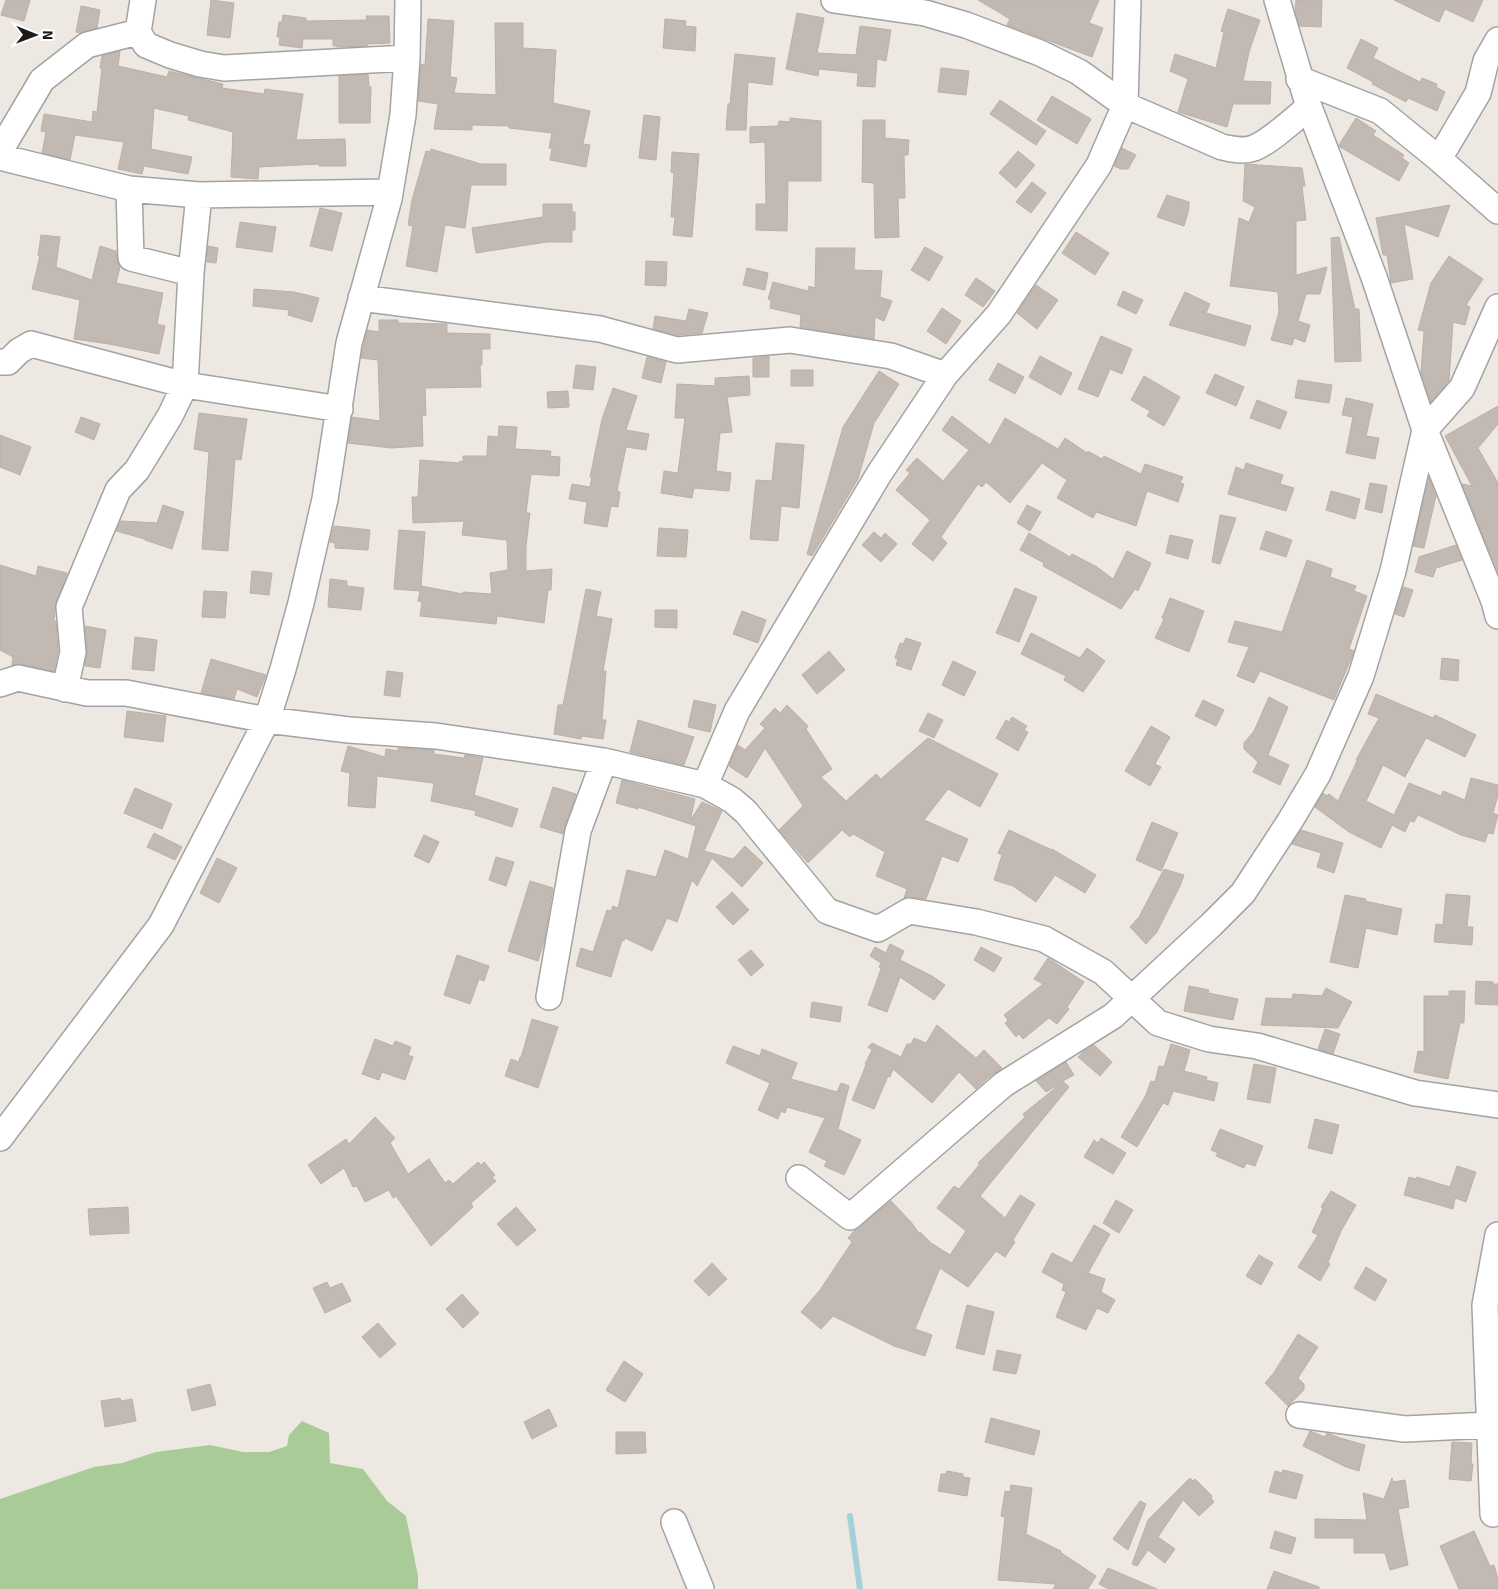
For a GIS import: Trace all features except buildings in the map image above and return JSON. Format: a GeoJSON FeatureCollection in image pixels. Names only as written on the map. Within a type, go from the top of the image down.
{"type":"FeatureCollection","features":[{"type":"Feature","properties":{"kind":"street"},"geometry":{"type":"LineString","coordinates":[[143,0],[138,32],[146,45],[200,64],[224,68],[407,58]]}},
{"type":"Feature","properties":{"kind":"street"},"geometry":{"type":"LineString","coordinates":[[0,1138],[162,925],[267,720],[296,622],[325,499],[349,343],[390,192],[403,115],[407,58],[408,0]]}},
{"type":"Feature","properties":{"kind":"street"},"geometry":{"type":"LineString","coordinates":[[834,0],[925,13],[966,25],[1040,53],[1078,72],[1125,105],[1222,147],[1238,150],[1254,148],[1308,107]]}},
{"type":"Feature","properties":{"kind":"street"},"geometry":{"type":"LineString","coordinates":[[705,784],[737,711],[879,474],[945,375],[999,314],[1099,165],[1125,105],[1128,0]]}},
{"type":"Feature","properties":{"kind":"street"},"geometry":{"type":"LineString","coordinates":[[1277,0],[1308,107],[1374,277],[1426,430],[1497,606]]}},
{"type":"Feature","properties":{"kind":"street"},"geometry":{"type":"LineString","coordinates":[[0,151],[42,80],[87,45],[138,32]]}},
{"type":"Feature","properties":{"kind":"street"},"geometry":{"type":"LineString","coordinates":[[1439,159],[1478,92],[1486,61],[1498,40]]}},
{"type":"Feature","properties":{"kind":"street"},"geometry":{"type":"LineString","coordinates":[[1300,80],[1380,111],[1439,159],[1498,211]]}},
{"type":"Feature","properties":{"kind":"street"},"geometry":{"type":"LineString","coordinates":[[0,157],[130,189],[199,194],[390,192]]}},
{"type":"Feature","properties":{"kind":"street"},"geometry":{"type":"LineString","coordinates":[[130,189],[131,258],[191,273]]}},
{"type":"Feature","properties":{"kind":"street"},"geometry":{"type":"LineString","coordinates":[[65,688],[73,652],[69,607],[118,490],[138,470],[186,385],[191,273],[199,194]]}},
{"type":"Feature","properties":{"kind":"street"},"geometry":{"type":"LineString","coordinates":[[361,298],[600,330],[677,350],[790,340],[891,356],[945,375]]}},
{"type":"Feature","properties":{"kind":"street"},"geometry":{"type":"LineString","coordinates":[[799,1178],[850,1217],[1004,1084],[1113,1016],[1130,998],[1211,925],[1242,893],[1290,821],[1318,774],[1364,666],[1394,571],[1426,430],[1462,388],[1495,321]]}},
{"type":"Feature","properties":{"kind":"street"},"geometry":{"type":"LineString","coordinates":[[0,362],[8,362],[19,350],[31,344],[186,385],[340,410]]}},
{"type":"Feature","properties":{"kind":"street"},"geometry":{"type":"LineString","coordinates":[[0,684],[18,678],[87,693],[126,692],[267,720],[349,730],[436,736],[604,761],[705,784],[732,800],[746,812],[827,911],[878,929],[909,911],[976,922],[1044,939],[1103,972],[1158,1023],[1209,1039],[1257,1046],[1415,1093],[1498,1105]]}},
{"type":"Feature","properties":{"kind":"street"},"geometry":{"type":"LineString","coordinates":[[549,997],[578,831],[604,761]]}},
{"type":"Feature","properties":{"kind":"street"},"geometry":{"type":"LineString","coordinates":[[1493,1514],[1484,1305],[1498,1235]]}},
{"type":"Feature","properties":{"kind":"street"},"geometry":{"type":"LineString","coordinates":[[1299,1414],[1405,1429],[1489,1426]]}},
{"type":"Feature","properties":{"kind":"street"},"geometry":{"type":"LineString","coordinates":[[674,1522],[701,1589]]}},
{"type":"Feature","properties":{"kind":"green space"},"geometry":{"type":"Polygon","coordinates":[[[302,1421],[329,1433],[330,1463],[363,1469],[387,1501],[406,1516],[418,1576],[418,1589],[0,1589],[0,1499],[94,1467],[122,1463],[156,1452],[210,1445],[243,1452],[269,1452],[287,1446],[289,1435],[302,1421]]]}},
{"type":"Feature","properties":{"kind":"waterway"},"geometry":{"type":"LineString","coordinates":[[850,1516],[860,1589]]}}]}
